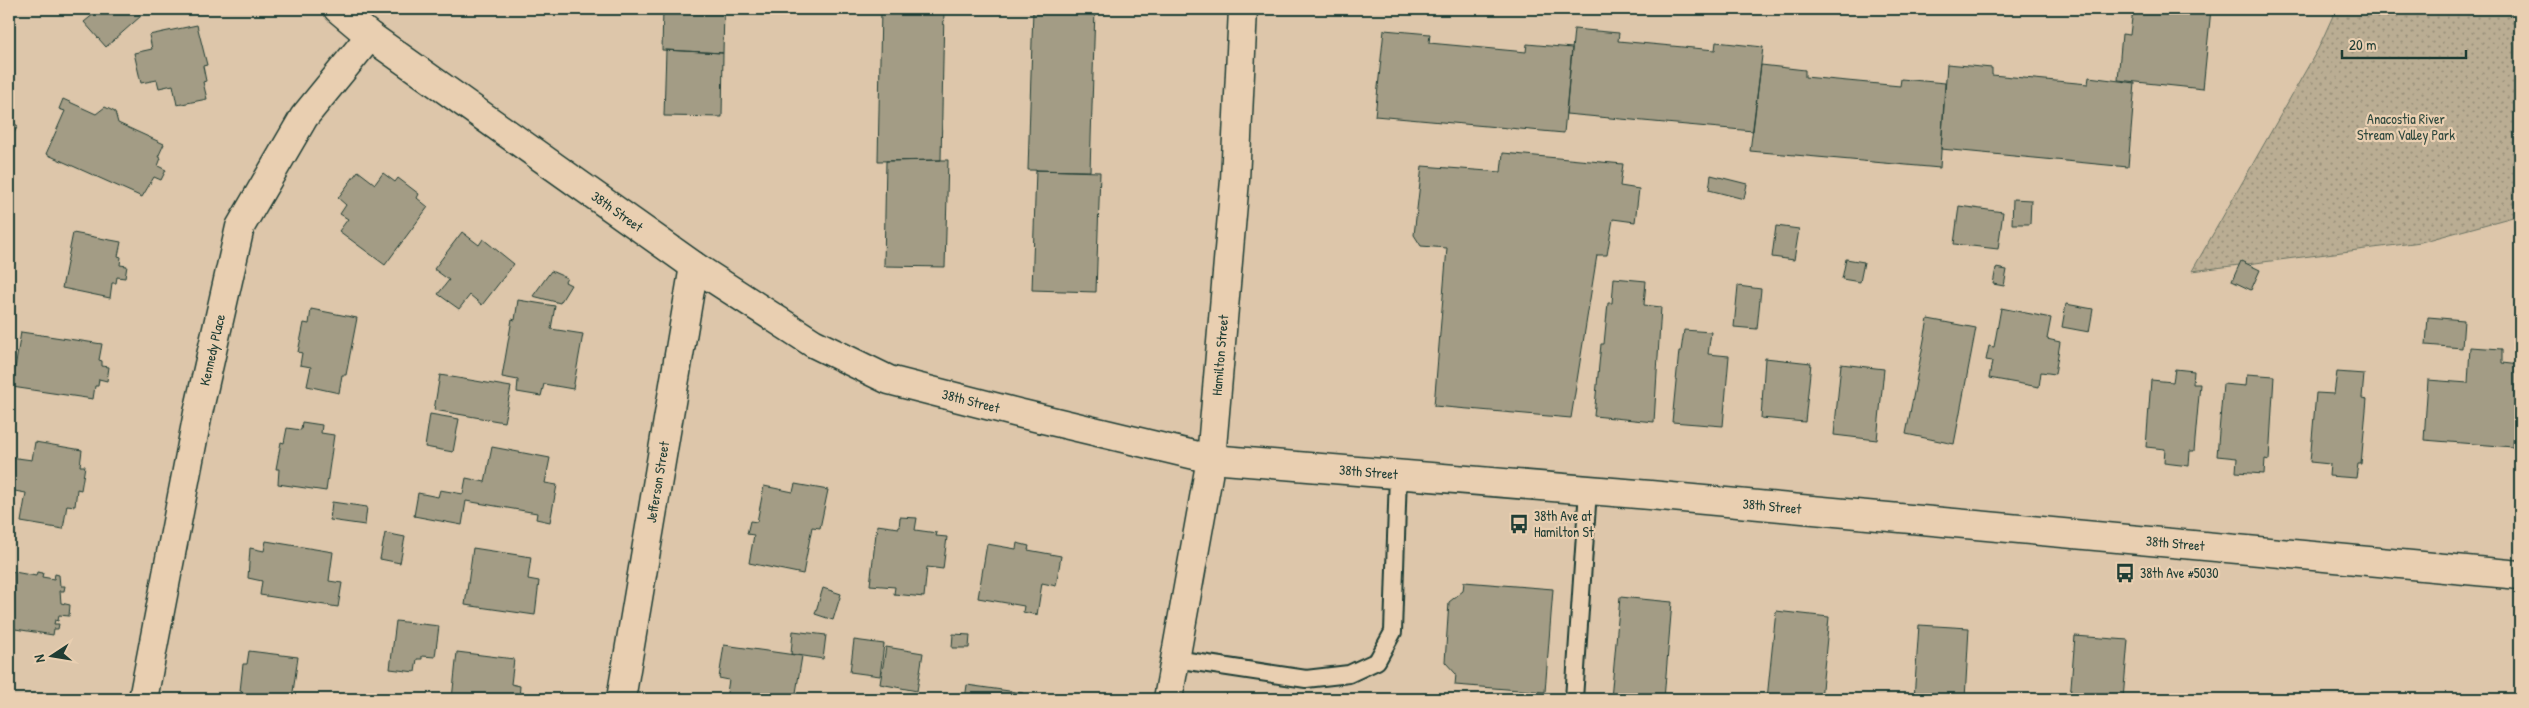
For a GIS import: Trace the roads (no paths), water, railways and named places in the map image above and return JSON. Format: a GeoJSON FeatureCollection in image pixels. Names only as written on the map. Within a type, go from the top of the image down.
{"type":"FeatureCollection","features":[{"type":"Feature","properties":{"kind":"street","name":"38th Street"},"geometry":{"type":"LineString","coordinates":[[338,9],[370,36],[694,266],[813,343],[889,380],[1211,459],[1588,490],[2520,575]]}},
{"type":"Feature","properties":{"kind":"street","name":"Hamilton Street"},"geometry":{"type":"LineString","coordinates":[[1168,699],[1211,459],[1235,180],[1243,9]]}},
{"type":"Feature","properties":{"kind":"street","name":"Kennedy Place"},"geometry":{"type":"LineString","coordinates":[[143,699],[198,413],[240,227],[304,118],[370,36]]}},
{"type":"Feature","properties":{"kind":"street","name":"Jefferson Street"},"geometry":{"type":"LineString","coordinates":[[621,699],[694,266]]}},
{"type":"Feature","properties":{"kind":"lane"},"geometry":{"type":"LineString","coordinates":[[1175,659],[1306,678],[1349,674],[1377,661],[1393,632],[1398,474]]}},
{"type":"Feature","properties":{"kind":"lane"},"geometry":{"type":"LineString","coordinates":[[1574,699],[1588,490]]}},
{"type":"Feature","properties":{"kind":"place","name":"38th Ave at Hamilton St"},"geometry":{"type":"Point","coordinates":[1519,524]}},
{"type":"Feature","properties":{"kind":"place","name":"38th Ave #5030"},"geometry":{"type":"Point","coordinates":[2125,573]}},
{"type":"Feature","properties":{"kind":"park label","name":"Anacostia River Stream Valley Park"},"geometry":{"type":"Point","coordinates":[2406,128]}}]}
